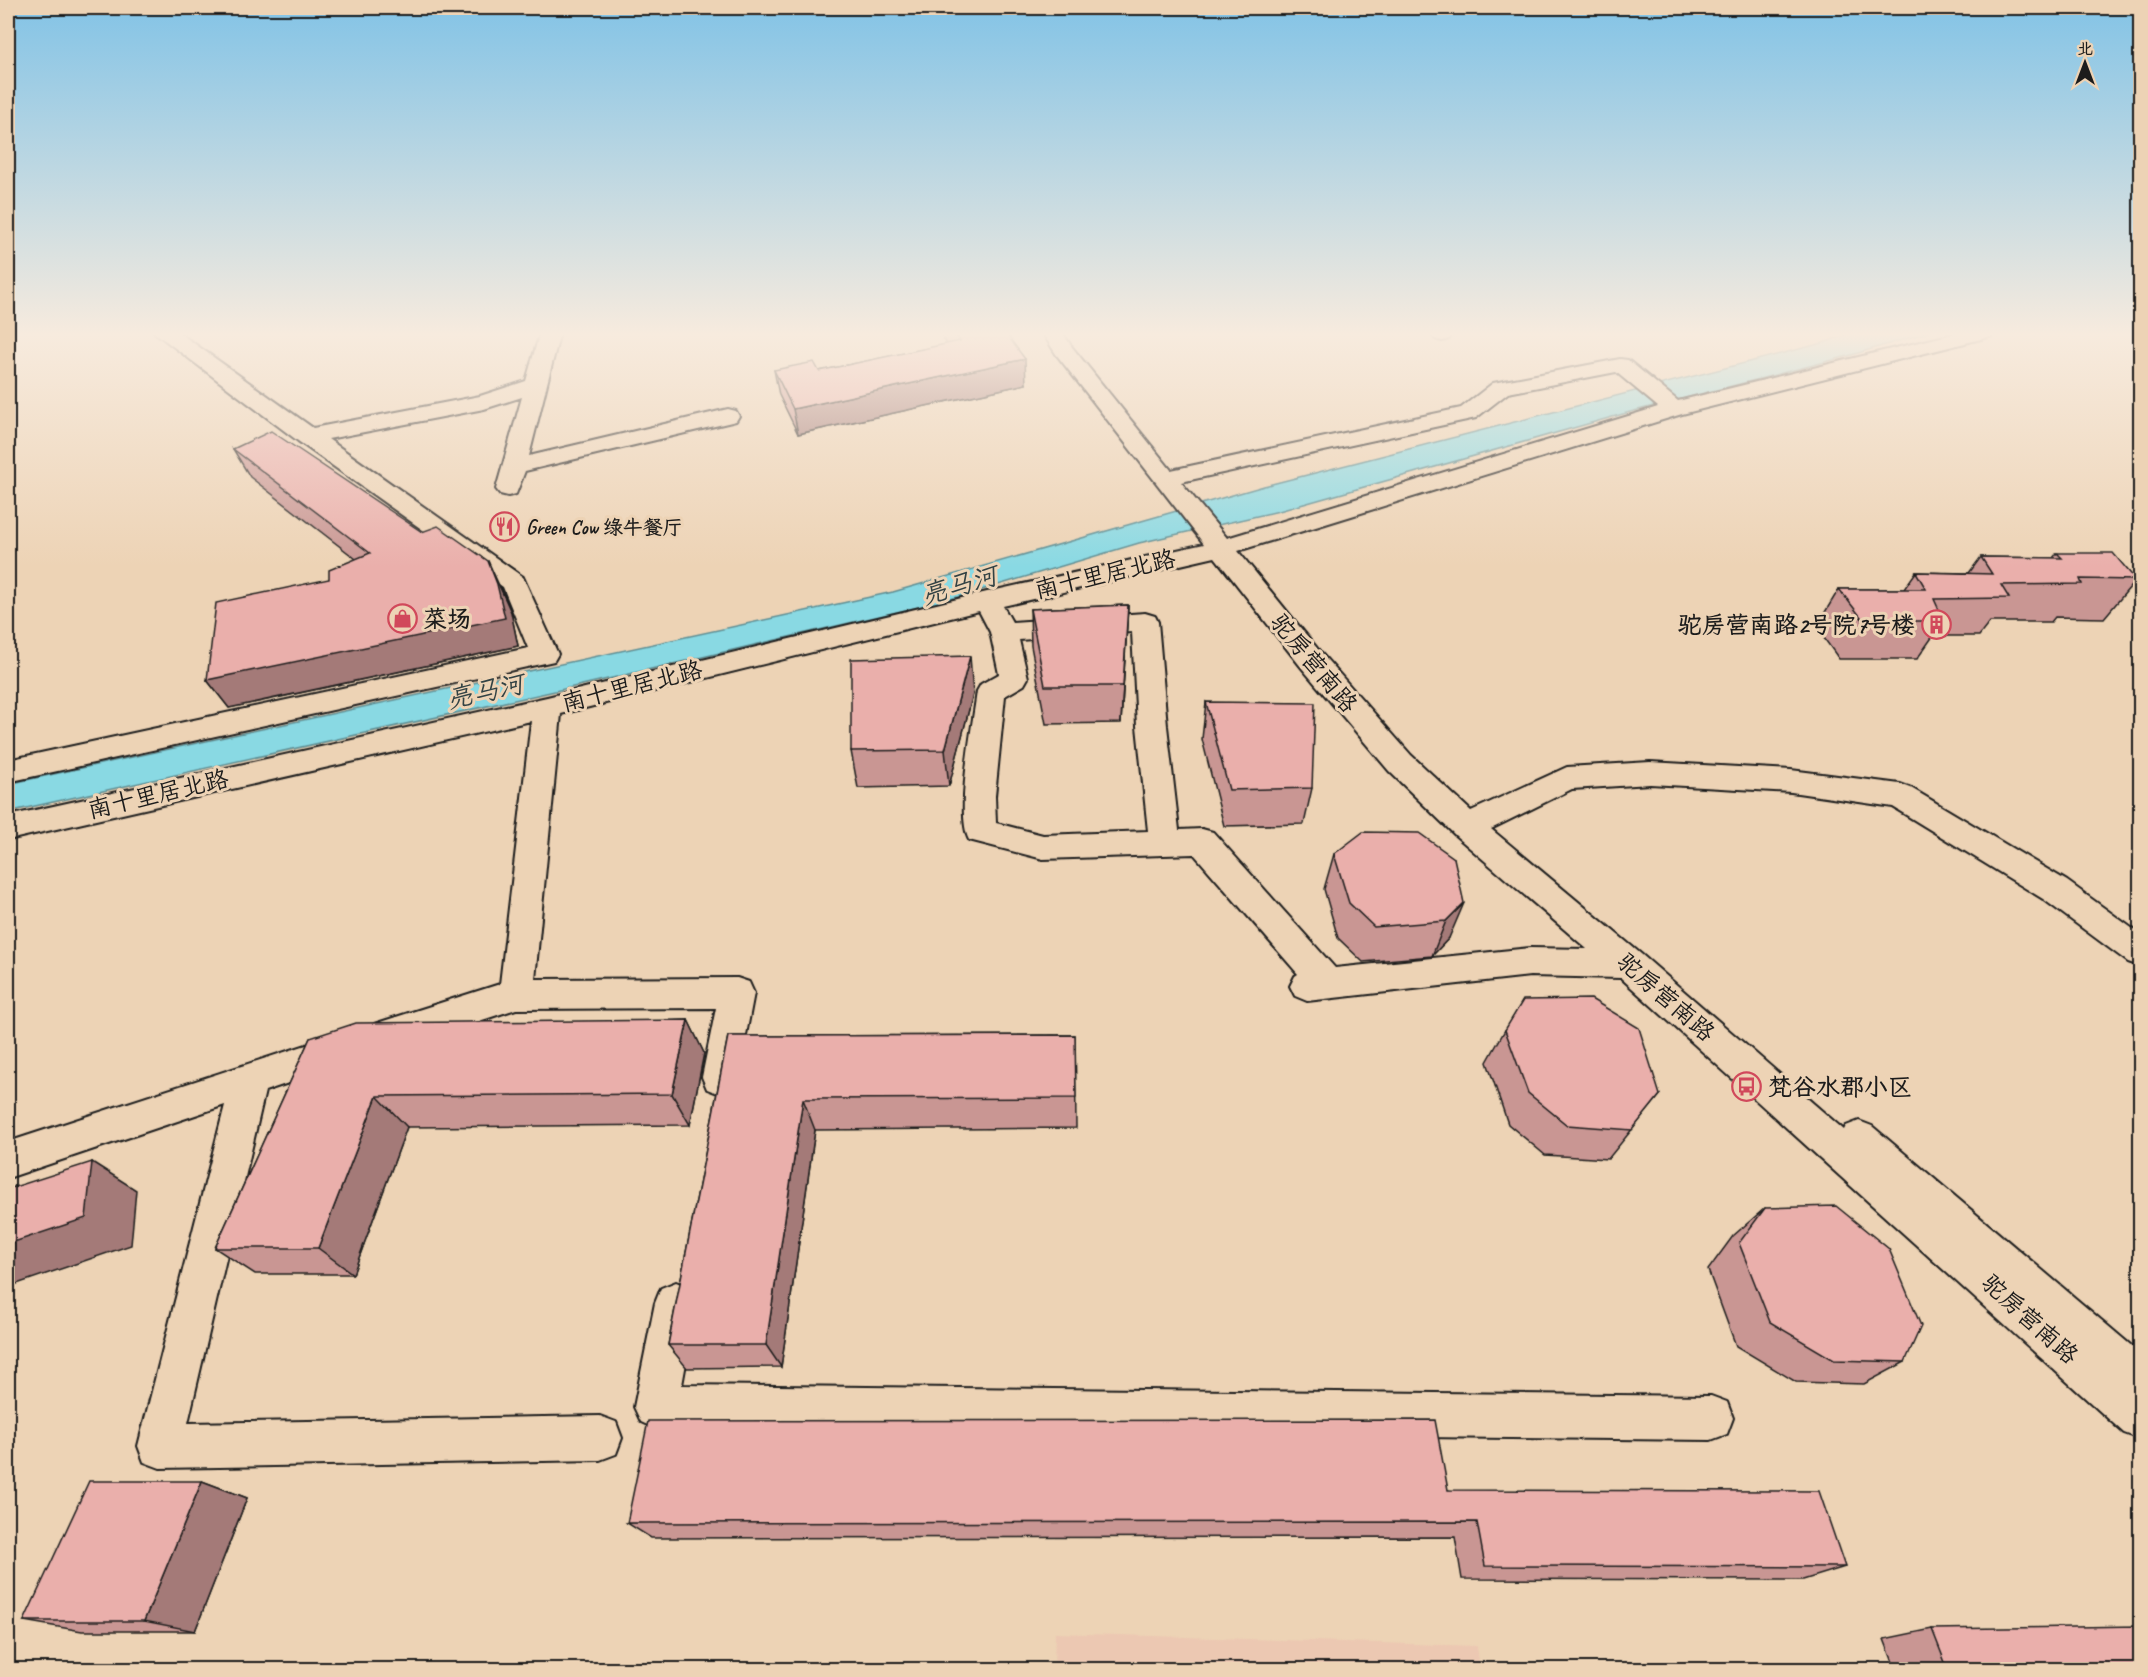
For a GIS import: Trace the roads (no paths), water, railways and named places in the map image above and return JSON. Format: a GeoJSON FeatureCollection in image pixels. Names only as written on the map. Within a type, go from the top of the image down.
{"type":"FeatureCollection","features":[{"type":"Feature","properties":{"kind":"street"},"geometry":{"type":"LineString","coordinates":[[8,771],[544,654],[514,583],[272,410]]}},
{"type":"Feature","properties":{"kind":"street"},"geometry":{"type":"LineString","coordinates":[[306,435],[439,410]]}},
{"type":"Feature","properties":{"kind":"street"},"geometry":{"type":"LineString","coordinates":[[508,489],[529,410]]}},
{"type":"Feature","properties":{"kind":"street"},"geometry":{"type":"LineString","coordinates":[[1115,410],[1175,476]]}},
{"type":"Feature","properties":{"kind":"street"},"geometry":{"type":"LineString","coordinates":[[1128,410],[1175,476]]}},
{"type":"Feature","properties":{"kind":"street"},"geometry":{"type":"LineString","coordinates":[[1175,476],[1468,413],[1472,410]]}},
{"type":"Feature","properties":{"kind":"street","name":"南十里居北路"},"geometry":{"type":"LineString","coordinates":[[8,828],[547,707],[987,600],[1231,545],[1670,410]]}},
{"type":"Feature","properties":{"kind":"street"},"geometry":{"type":"LineString","coordinates":[[514,466],[728,416]]}},
{"type":"Feature","properties":{"kind":"street","name":"驼房营南路"},"geometry":{"type":"LineString","coordinates":[[1175,476],[1231,545],[1353,710],[1400,763],[1475,822],[2140,1381]]}},
{"type":"Feature","properties":{"kind":"street"},"geometry":{"type":"LineString","coordinates":[[987,600],[1004,632],[1014,678],[991,691],[980,796],[980,831],[1043,847],[1202,841],[1316,985],[1530,962],[1629,963]]}},
{"type":"Feature","properties":{"kind":"street"},"geometry":{"type":"LineString","coordinates":[[1004,632],[1145,622],[1152,726],[1165,843]]}},
{"type":"Feature","properties":{"kind":"street"},"geometry":{"type":"LineString","coordinates":[[516,994],[547,707]]}},
{"type":"Feature","properties":{"kind":"street"},"geometry":{"type":"LineString","coordinates":[[1475,822],[1567,778],[1650,773],[1791,781],[1900,796],[2055,890],[2140,952]]}},
{"type":"Feature","properties":{"kind":"street","name":"驼房营南路"},"geometry":{"type":"LineString","coordinates":[[1475,822],[1629,963],[2140,1418]]}},
{"type":"Feature","properties":{"kind":"street"},"geometry":{"type":"LineString","coordinates":[[8,1160],[250,1079],[516,994],[737,993],[712,1118]]}},
{"type":"Feature","properties":{"kind":"street"},"geometry":{"type":"LineString","coordinates":[[250,1079],[160,1446],[600,1438]]}},
{"type":"Feature","properties":{"kind":"street"},"geometry":{"type":"LineString","coordinates":[[683,1268],[656,1407],[1711,1418]]}},
{"type":"Feature","properties":{"kind":"water","name":"亮马河"},"geometry":{"type":"Polygon","coordinates":[[[1560,410],[1637,410],[1279,511],[1139,543],[944,601],[582,685],[8,812],[8,784],[893,592],[1264,486],[1560,410]]]}},
{"type":"Feature","properties":{"kind":"place","name":"Green Cow 绿牛餐厅"},"geometry":{"type":"Point","coordinates":[505,527]}},
{"type":"Feature","properties":{"kind":"place","name":"菜场"},"geometry":{"type":"Point","coordinates":[402,619]}},
{"type":"Feature","properties":{"kind":"place","name":"驼房营南路2号院7号楼"},"geometry":{"type":"Point","coordinates":[1936,625]}},
{"type":"Feature","properties":{"kind":"place","name":"梵谷水郡小区"},"geometry":{"type":"Point","coordinates":[1747,1087]}}]}
